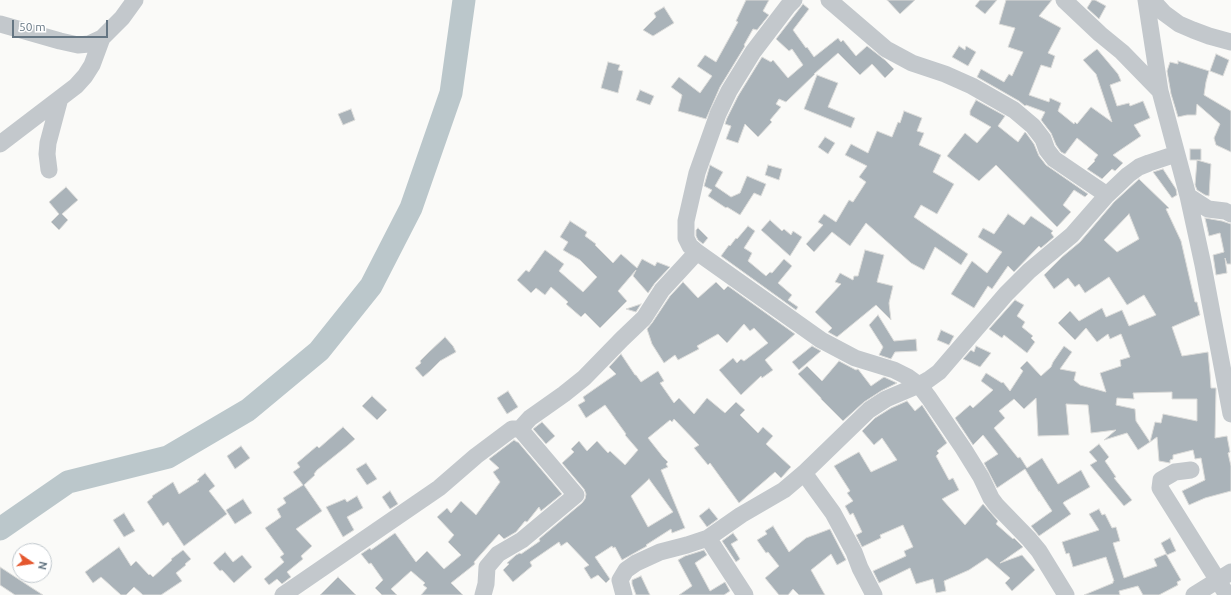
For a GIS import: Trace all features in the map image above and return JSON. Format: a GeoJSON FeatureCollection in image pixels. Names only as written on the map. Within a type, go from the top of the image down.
{"type":"FeatureCollection","features":[{"type":"Feature","properties":{"kind":"street"},"geometry":{"type":"LineString","coordinates":[[0,24],[60,42],[78,45],[89,44],[102,38],[122,18],[135,0]]}},
{"type":"Feature","properties":{"kind":"street"},"geometry":{"type":"LineString","coordinates":[[794,0],[753,52],[722,105],[707,141],[697,172],[686,221],[686,238],[690,246],[821,340],[855,358],[894,370],[908,377],[919,385],[963,448],[991,498],[1039,551],[1066,595]]}},
{"type":"Feature","properties":{"kind":"street"},"geometry":{"type":"LineString","coordinates":[[829,0],[886,49],[912,63],[945,74],[972,86],[1014,110],[1033,126],[1043,139],[1047,150],[1054,159],[1107,195]]}},
{"type":"Feature","properties":{"kind":"street"},"geometry":{"type":"LineString","coordinates":[[1064,0],[1100,34],[1122,52],[1160,91]]}},
{"type":"Feature","properties":{"kind":"street"},"geometry":{"type":"LineString","coordinates":[[1146,0],[1160,91],[1188,196],[1203,265],[1231,414]]}},
{"type":"Feature","properties":{"kind":"street"},"geometry":{"type":"LineString","coordinates":[[1152,0],[1164,13],[1179,24],[1198,32],[1231,42]]}},
{"type":"Feature","properties":{"kind":"street"},"geometry":{"type":"LineString","coordinates":[[0,144],[76,86],[92,65],[102,38]]}},
{"type":"Feature","properties":{"kind":"street"},"geometry":{"type":"LineString","coordinates":[[49,170],[47,154],[48,143],[60,98]]}},
{"type":"Feature","properties":{"kind":"street"},"geometry":{"type":"LineString","coordinates":[[624,595],[620,580],[626,570],[636,563],[660,552],[708,538],[741,515],[784,490],[804,473],[869,410],[886,399],[928,380],[938,372],[1006,294],[1029,271],[1072,235],[1107,195],[1128,175],[1149,162],[1176,154]]}},
{"type":"Feature","properties":{"kind":"street"},"geometry":{"type":"LineString","coordinates":[[1188,196],[1208,209],[1226,211],[1231,214]]}},
{"type":"Feature","properties":{"kind":"street"},"geometry":{"type":"LineString","coordinates":[[283,595],[439,488],[476,456],[512,429],[520,429],[530,418],[584,378],[644,318],[662,290],[698,252]]}},
{"type":"Feature","properties":{"kind":"street"},"geometry":{"type":"LineString","coordinates":[[484,595],[487,567],[498,554],[522,540],[576,495],[520,429]]}},
{"type":"Feature","properties":{"kind":"street"},"geometry":{"type":"LineString","coordinates":[[1191,470],[1175,472],[1161,480],[1160,488],[1203,558],[1225,583],[1194,595]]}},
{"type":"Feature","properties":{"kind":"street"},"geometry":{"type":"LineString","coordinates":[[804,473],[833,512],[874,595]]}},
{"type":"Feature","properties":{"kind":"street"},"geometry":{"type":"LineString","coordinates":[[708,538],[745,595]]}},
{"type":"Feature","properties":{"kind":"building"},"geometry":{"type":"Polygon","coordinates":[[[746,0],[769,0],[763,11],[769,15],[757,30],[753,29],[744,45],[745,46],[720,87],[706,119],[678,111],[682,95],[671,87],[679,77],[700,93],[712,76],[697,66],[705,55],[716,62],[738,22],[736,21],[746,0]]]}},
{"type":"Feature","properties":{"kind":"building"},"geometry":{"type":"Polygon","coordinates":[[[887,0],[915,0],[900,14],[887,0]]]}},
{"type":"Feature","properties":{"kind":"building"},"geometry":{"type":"Polygon","coordinates":[[[980,0],[997,0],[985,14],[975,6],[980,0]]]}},
{"type":"Feature","properties":{"kind":"building"},"geometry":{"type":"Polygon","coordinates":[[[1006,0],[1052,0],[1039,16],[1061,28],[1048,53],[1055,56],[1051,68],[1041,65],[1029,95],[1049,102],[1050,98],[1061,103],[1058,111],[1074,124],[1075,122],[1077,124],[1091,107],[1112,122],[1096,74],[1083,60],[1097,49],[1118,74],[1121,81],[1110,85],[1117,106],[1129,103],[1130,106],[1143,101],[1150,118],[1134,125],[1141,136],[1113,155],[1123,163],[1115,171],[1112,169],[1102,179],[1087,169],[1095,161],[1094,160],[1098,155],[1077,138],[1065,154],[1061,152],[1051,133],[1041,120],[1045,112],[1026,105],[1025,106],[977,77],[981,69],[1004,82],[1009,74],[1012,76],[1023,52],[1008,47],[1015,28],[999,24],[1006,0]]]}},
{"type":"Feature","properties":{"kind":"building"},"geometry":{"type":"Polygon","coordinates":[[[1092,0],[1106,6],[1099,19],[1087,8],[1092,0]]]}},
{"type":"Feature","properties":{"kind":"building"},"geometry":{"type":"Polygon","coordinates":[[[803,4],[809,9],[793,30],[814,57],[838,38],[841,42],[843,40],[856,56],[867,46],[894,69],[885,78],[872,64],[860,75],[838,53],[786,102],[779,99],[776,104],[781,107],[770,120],[772,122],[758,137],[745,124],[738,143],[726,139],[731,126],[725,124],[727,118],[738,96],[762,57],[771,62],[773,60],[788,78],[803,65],[792,49],[789,51],[776,39],[803,4]]]}},
{"type":"Feature","properties":{"kind":"building"},"geometry":{"type":"Polygon","coordinates":[[[664,7],[674,23],[653,36],[643,30],[656,17],[654,13],[664,7]]]}},
{"type":"Feature","properties":{"kind":"building"},"geometry":{"type":"Polygon","coordinates":[[[959,46],[965,50],[966,46],[976,52],[968,66],[952,57],[959,46]]]}},
{"type":"Feature","properties":{"kind":"building"},"geometry":{"type":"Polygon","coordinates":[[[1216,54],[1229,60],[1223,76],[1210,71],[1216,54]]]}},
{"type":"Feature","properties":{"kind":"building"},"geometry":{"type":"Polygon","coordinates":[[[1178,61],[1209,71],[1204,95],[1231,111],[1231,152],[1216,145],[1214,138],[1220,124],[1197,104],[1196,115],[1178,117],[1171,94],[1167,71],[1170,62],[1178,64],[1178,61]]]}},
{"type":"Feature","properties":{"kind":"building"},"geometry":{"type":"Polygon","coordinates":[[[608,62],[620,65],[618,70],[623,71],[618,93],[601,88],[608,62]]]}},
{"type":"Feature","properties":{"kind":"building"},"geometry":{"type":"Polygon","coordinates":[[[817,75],[838,83],[828,107],[855,118],[851,128],[804,109],[817,75]]]}},
{"type":"Feature","properties":{"kind":"building"},"geometry":{"type":"Polygon","coordinates":[[[640,90],[654,96],[650,105],[636,100],[640,90]]]}},
{"type":"Feature","properties":{"kind":"building"},"geometry":{"type":"Polygon","coordinates":[[[976,100],[1005,116],[998,126],[1018,142],[1025,132],[1046,165],[1088,194],[1085,197],[1074,190],[1063,205],[1071,212],[1057,227],[996,165],[979,181],[947,156],[965,133],[977,143],[991,127],[970,115],[970,111],[976,100]]]}},
{"type":"Feature","properties":{"kind":"building"},"geometry":{"type":"Polygon","coordinates":[[[351,109],[355,120],[343,125],[338,114],[351,109]]]}},
{"type":"Feature","properties":{"kind":"building"},"geometry":{"type":"Polygon","coordinates":[[[904,111],[922,118],[917,131],[924,133],[919,145],[941,155],[933,172],[954,184],[937,214],[921,205],[914,217],[968,254],[961,265],[935,247],[924,270],[911,263],[866,223],[850,246],[832,232],[814,252],[806,244],[823,225],[818,222],[824,214],[836,222],[849,200],[853,202],[866,182],[859,177],[867,166],[845,155],[851,144],[868,153],[877,131],[892,137],[898,122],[900,123],[904,111]]]}},
{"type":"Feature","properties":{"kind":"building"},"geometry":{"type":"Polygon","coordinates":[[[825,137],[835,143],[828,154],[818,147],[825,137]]]}},
{"type":"Feature","properties":{"kind":"building"},"geometry":{"type":"Polygon","coordinates":[[[1190,149],[1201,149],[1201,160],[1190,160],[1190,149]]]}},
{"type":"Feature","properties":{"kind":"building"},"geometry":{"type":"Polygon","coordinates":[[[1197,160],[1211,164],[1209,196],[1197,190],[1195,185],[1197,160]]]}},
{"type":"Feature","properties":{"kind":"building"},"geometry":{"type":"Polygon","coordinates":[[[710,165],[723,172],[715,186],[731,197],[740,193],[747,176],[766,184],[761,196],[754,193],[740,215],[727,207],[726,208],[708,196],[712,190],[704,186],[710,165]]]}},
{"type":"Feature","properties":{"kind":"building"},"geometry":{"type":"Polygon","coordinates":[[[768,165],[782,169],[779,180],[765,175],[768,165]]]}},
{"type":"Feature","properties":{"kind":"building"},"geometry":{"type":"Polygon","coordinates":[[[1163,169],[1176,189],[1177,195],[1172,198],[1153,172],[1163,169]]]}},
{"type":"Feature","properties":{"kind":"building"},"geometry":{"type":"Polygon","coordinates":[[[1139,179],[1169,208],[1166,209],[1181,241],[1195,302],[1197,302],[1200,315],[1172,327],[1182,356],[1208,352],[1211,388],[1216,388],[1215,438],[1227,436],[1230,452],[1228,453],[1231,466],[1231,491],[1205,498],[1189,505],[1182,491],[1205,480],[1201,458],[1195,459],[1193,450],[1173,455],[1173,459],[1170,460],[1170,463],[1159,461],[1157,437],[1150,442],[1138,450],[1127,433],[1104,440],[1116,430],[1091,433],[1088,405],[1066,404],[1069,435],[1038,436],[1036,398],[1024,409],[1014,399],[999,411],[1005,418],[994,428],[1018,458],[1020,457],[1027,468],[1042,458],[1058,484],[1081,470],[1090,487],[1064,502],[1063,503],[1071,514],[1039,536],[1031,526],[1052,511],[1025,469],[997,488],[984,463],[998,454],[983,435],[973,445],[955,418],[970,405],[973,408],[993,390],[981,381],[986,373],[1002,383],[1003,382],[1010,391],[1023,371],[1020,368],[1027,361],[1041,376],[1051,367],[1064,346],[1072,352],[1060,369],[1076,372],[1074,380],[1080,385],[1106,392],[1100,373],[1121,366],[1120,360],[1130,357],[1121,334],[1110,339],[1108,334],[1097,342],[1086,328],[1075,340],[1058,323],[1070,311],[1079,321],[1102,308],[1106,317],[1122,310],[1129,326],[1156,315],[1144,295],[1127,305],[1109,277],[1085,293],[1079,284],[1075,287],[1068,278],[1054,289],[1044,275],[1080,242],[1114,202],[1139,179]],[[1129,214],[1104,240],[1117,252],[1139,239],[1129,214]],[[1172,392],[1133,393],[1134,399],[1117,398],[1116,405],[1135,409],[1136,421],[1150,442],[1155,422],[1161,423],[1163,414],[1197,421],[1197,399],[1172,399],[1172,392]]]}},
{"type":"Feature","properties":{"kind":"building"},"geometry":{"type":"Polygon","coordinates":[[[66,187],[78,200],[62,214],[68,220],[59,230],[51,222],[59,214],[49,202],[66,187]]]}},
{"type":"Feature","properties":{"kind":"building"},"geometry":{"type":"Polygon","coordinates":[[[1008,214],[1024,225],[1031,216],[1053,231],[1051,233],[1054,237],[1041,248],[1039,246],[1014,272],[1008,266],[992,289],[988,286],[974,308],[951,294],[972,261],[987,273],[1002,252],[978,237],[983,228],[994,234],[1008,214]]]}},
{"type":"Feature","properties":{"kind":"building"},"geometry":{"type":"Polygon","coordinates":[[[1205,218],[1231,224],[1231,264],[1227,264],[1225,258],[1227,273],[1216,275],[1213,255],[1224,252],[1220,233],[1209,236],[1205,218]]]}},
{"type":"Feature","properties":{"kind":"building"},"geometry":{"type":"Polygon","coordinates":[[[770,220],[782,231],[784,229],[791,235],[793,231],[802,237],[790,256],[761,230],[770,220]]]}},
{"type":"Feature","properties":{"kind":"building"},"geometry":{"type":"Polygon","coordinates":[[[570,221],[587,232],[585,236],[596,244],[595,245],[613,263],[621,254],[637,268],[642,259],[655,266],[657,262],[670,267],[648,293],[633,276],[636,270],[618,291],[627,301],[600,328],[585,313],[581,317],[566,304],[568,302],[551,287],[545,295],[536,288],[531,293],[517,280],[526,270],[529,272],[545,250],[564,264],[559,271],[583,292],[597,277],[580,260],[563,250],[568,242],[560,237],[570,221]]]}},
{"type":"Feature","properties":{"kind":"building"},"geometry":{"type":"Polygon","coordinates":[[[748,226],[755,231],[744,248],[752,253],[748,261],[766,276],[770,272],[772,273],[784,259],[792,266],[778,283],[792,295],[788,300],[798,307],[796,310],[721,256],[729,245],[730,246],[748,226]]]}},
{"type":"Feature","properties":{"kind":"building"},"geometry":{"type":"Polygon","coordinates":[[[698,228],[708,238],[703,244],[696,236],[696,230],[698,228]]]}},
{"type":"Feature","properties":{"kind":"building"},"geometry":{"type":"Polygon","coordinates":[[[865,250],[884,255],[877,282],[893,286],[889,303],[891,320],[876,305],[837,337],[828,332],[832,328],[815,312],[841,284],[835,282],[840,273],[853,280],[854,276],[858,276],[865,250]]]}},
{"type":"Feature","properties":{"kind":"building"},"geometry":{"type":"Polygon","coordinates":[[[683,282],[698,298],[716,282],[724,290],[728,286],[795,334],[765,360],[773,370],[762,378],[761,376],[741,395],[719,370],[733,358],[737,363],[741,359],[744,361],[768,343],[754,328],[750,331],[744,324],[727,343],[718,334],[697,346],[699,349],[678,360],[675,355],[664,363],[652,344],[647,329],[670,296],[683,282]]]}},
{"type":"Feature","properties":{"kind":"building"},"geometry":{"type":"Polygon","coordinates":[[[1015,300],[1024,305],[1017,316],[1025,322],[1022,327],[1033,336],[1031,338],[1035,342],[1027,353],[1004,335],[1002,338],[989,329],[1015,300]]]}},
{"type":"Feature","properties":{"kind":"building"},"geometry":{"type":"Polygon","coordinates":[[[641,304],[636,312],[626,309],[641,304]]]}},
{"type":"Feature","properties":{"kind":"building"},"geometry":{"type":"Polygon","coordinates":[[[878,315],[894,341],[916,339],[917,351],[895,352],[891,359],[879,355],[883,347],[869,325],[878,315]]]}},
{"type":"Feature","properties":{"kind":"building"},"geometry":{"type":"Polygon","coordinates":[[[941,330],[954,336],[949,345],[937,340],[941,330]]]}},
{"type":"Feature","properties":{"kind":"building"},"geometry":{"type":"Polygon","coordinates":[[[445,337],[456,352],[440,361],[423,377],[415,368],[421,363],[420,361],[445,337]]]}},
{"type":"Feature","properties":{"kind":"building"},"geometry":{"type":"Polygon","coordinates":[[[812,346],[821,351],[799,370],[792,362],[812,346]]]}},
{"type":"Feature","properties":{"kind":"building"},"geometry":{"type":"Polygon","coordinates":[[[976,346],[991,353],[980,367],[963,359],[971,350],[974,352],[976,346]]]}},
{"type":"Feature","properties":{"kind":"building"},"geometry":{"type":"Polygon","coordinates":[[[621,354],[641,382],[658,371],[664,381],[660,383],[674,403],[679,398],[694,414],[707,398],[725,413],[736,402],[745,410],[740,415],[758,433],[763,427],[773,436],[766,444],[791,467],[781,478],[775,472],[739,503],[710,463],[708,465],[694,448],[699,445],[674,419],[672,422],[670,420],[648,438],[668,462],[666,464],[668,467],[661,470],[685,528],[672,533],[671,529],[646,545],[647,546],[622,560],[615,547],[613,548],[612,546],[595,557],[610,579],[606,583],[598,575],[591,579],[584,568],[589,565],[567,542],[561,546],[559,542],[530,562],[532,566],[513,582],[503,570],[509,564],[507,563],[516,555],[521,554],[540,541],[539,539],[585,499],[586,494],[584,489],[562,463],[574,452],[571,449],[579,441],[587,451],[597,441],[608,453],[610,451],[625,465],[638,450],[625,435],[626,434],[605,405],[586,418],[578,405],[585,401],[583,397],[616,374],[609,367],[621,354]],[[649,479],[631,496],[648,527],[673,512],[649,479]]]}},
{"type":"Feature","properties":{"kind":"building"},"geometry":{"type":"Polygon","coordinates":[[[839,361],[856,370],[858,369],[871,386],[884,377],[897,383],[864,402],[843,421],[798,374],[807,366],[822,381],[839,361]]]}},
{"type":"Feature","properties":{"kind":"building"},"geometry":{"type":"Polygon","coordinates":[[[508,391],[518,407],[507,414],[497,398],[508,391]]]}},
{"type":"Feature","properties":{"kind":"building"},"geometry":{"type":"Polygon","coordinates":[[[372,396],[387,410],[377,420],[362,406],[372,396]]]}},
{"type":"Feature","properties":{"kind":"building"},"geometry":{"type":"Polygon","coordinates":[[[907,401],[915,411],[922,405],[947,443],[937,451],[939,453],[936,456],[949,480],[953,478],[959,490],[942,499],[965,525],[983,504],[998,521],[996,524],[1023,547],[1000,563],[1022,555],[1035,570],[1012,591],[1005,583],[1010,578],[987,558],[969,570],[944,581],[946,591],[936,593],[933,579],[916,584],[910,568],[879,583],[873,571],[906,556],[904,551],[913,547],[903,525],[880,535],[881,538],[862,547],[856,535],[862,532],[853,513],[850,515],[845,506],[853,501],[847,493],[850,491],[834,466],[859,452],[871,472],[897,460],[882,438],[874,445],[862,431],[875,418],[891,408],[907,401]]]}},
{"type":"Feature","properties":{"kind":"building"},"geometry":{"type":"Polygon","coordinates":[[[542,422],[555,436],[546,444],[533,429],[542,422]]]}},
{"type":"Feature","properties":{"kind":"building"},"geometry":{"type":"Polygon","coordinates":[[[343,427],[355,439],[317,470],[314,474],[315,475],[304,485],[322,511],[296,529],[312,546],[301,556],[303,559],[287,572],[291,577],[282,584],[277,579],[269,585],[264,579],[284,562],[280,557],[284,554],[265,528],[281,517],[277,509],[286,503],[283,498],[303,485],[293,472],[300,467],[297,463],[317,446],[319,448],[343,427]]]}},
{"type":"Feature","properties":{"kind":"building"},"geometry":{"type":"Polygon","coordinates":[[[514,440],[518,442],[562,494],[541,511],[539,507],[527,522],[525,521],[516,532],[504,539],[499,534],[474,562],[475,564],[451,583],[463,595],[421,595],[427,588],[423,585],[425,583],[411,571],[391,589],[397,595],[382,595],[375,588],[383,580],[371,563],[369,564],[361,554],[370,548],[371,550],[395,533],[416,562],[427,551],[444,569],[461,555],[448,542],[454,535],[437,517],[447,508],[451,513],[461,501],[476,515],[500,482],[493,472],[499,468],[489,459],[514,440]]]}},
{"type":"Feature","properties":{"kind":"building"},"geometry":{"type":"Polygon","coordinates":[[[1099,444],[1109,457],[1105,461],[1116,477],[1114,478],[1132,500],[1124,506],[1090,465],[1097,461],[1089,452],[1099,444]]]}},
{"type":"Feature","properties":{"kind":"building"},"geometry":{"type":"Polygon","coordinates":[[[241,446],[250,458],[235,469],[227,456],[241,446]]]}},
{"type":"Feature","properties":{"kind":"building"},"geometry":{"type":"Polygon","coordinates":[[[366,463],[377,479],[367,485],[356,469],[366,463]]]}},
{"type":"Feature","properties":{"kind":"building"},"geometry":{"type":"Polygon","coordinates":[[[205,473],[215,486],[209,491],[227,514],[184,546],[168,522],[163,526],[147,502],[153,497],[152,496],[173,482],[179,494],[199,481],[197,480],[205,473]]]}},
{"type":"Feature","properties":{"kind":"building"},"geometry":{"type":"Polygon","coordinates":[[[390,491],[398,504],[390,509],[382,497],[390,491]]]}},
{"type":"Feature","properties":{"kind":"building"},"geometry":{"type":"Polygon","coordinates":[[[357,496],[363,508],[347,517],[354,530],[343,537],[326,507],[345,499],[347,502],[357,496]]]}},
{"type":"Feature","properties":{"kind":"building"},"geometry":{"type":"Polygon","coordinates":[[[243,499],[252,513],[235,524],[226,510],[243,499]]]}},
{"type":"Feature","properties":{"kind":"building"},"geometry":{"type":"Polygon","coordinates":[[[709,508],[718,519],[707,527],[699,516],[709,508]]]}},
{"type":"Feature","properties":{"kind":"building"},"geometry":{"type":"Polygon","coordinates":[[[1099,509],[1102,515],[1105,514],[1112,528],[1116,527],[1120,541],[1113,543],[1124,578],[1157,566],[1154,559],[1166,554],[1181,580],[1177,582],[1178,585],[1159,595],[1143,595],[1138,586],[1119,591],[1120,595],[1084,595],[1113,583],[1114,581],[1106,557],[1073,567],[1069,553],[1066,554],[1062,542],[1099,530],[1089,514],[1099,509]]]}},
{"type":"Feature","properties":{"kind":"building"},"geometry":{"type":"Polygon","coordinates":[[[124,513],[135,531],[124,537],[113,520],[124,513]]]}},
{"type":"Feature","properties":{"kind":"building"},"geometry":{"type":"Polygon","coordinates":[[[773,526],[789,552],[806,538],[830,529],[846,560],[837,565],[831,554],[811,570],[825,595],[799,595],[793,589],[788,595],[779,595],[765,578],[779,566],[768,552],[766,553],[757,540],[767,534],[765,531],[773,526]]]}},
{"type":"Feature","properties":{"kind":"building"},"geometry":{"type":"Polygon","coordinates":[[[733,533],[738,540],[731,544],[740,559],[736,562],[722,541],[733,533]]]}},
{"type":"Feature","properties":{"kind":"building"},"geometry":{"type":"Polygon","coordinates":[[[1170,538],[1176,551],[1167,555],[1161,543],[1170,538]]]}},
{"type":"Feature","properties":{"kind":"building"},"geometry":{"type":"Polygon","coordinates":[[[119,547],[131,566],[136,561],[149,575],[150,574],[153,577],[172,560],[171,559],[183,550],[191,559],[176,573],[182,581],[161,595],[143,595],[134,587],[126,595],[121,595],[101,577],[93,583],[85,572],[119,547]]]}},
{"type":"Feature","properties":{"kind":"building"},"geometry":{"type":"Polygon","coordinates":[[[704,550],[707,555],[695,563],[710,591],[725,582],[730,591],[724,595],[679,595],[692,586],[678,560],[685,556],[704,550]]]}},
{"type":"Feature","properties":{"kind":"building"},"geometry":{"type":"Polygon","coordinates":[[[225,552],[233,562],[242,555],[252,567],[234,583],[213,563],[225,552]]]}},
{"type":"Feature","properties":{"kind":"building"},"geometry":{"type":"Polygon","coordinates":[[[0,567],[12,575],[12,583],[25,583],[43,595],[15,595],[0,585],[0,567]]]}},
{"type":"Feature","properties":{"kind":"building"},"geometry":{"type":"Polygon","coordinates":[[[641,576],[650,595],[636,595],[632,580],[641,576]]]}},
{"type":"Feature","properties":{"kind":"building"},"geometry":{"type":"Polygon","coordinates":[[[338,577],[356,595],[320,595],[338,577]]]}},
{"type":"Feature","properties":{"kind":"waterway"},"geometry":{"type":"LineString","coordinates":[[0,529],[68,482],[168,457],[248,410],[319,351],[371,286],[411,208],[451,93],[464,0]]}}]}
